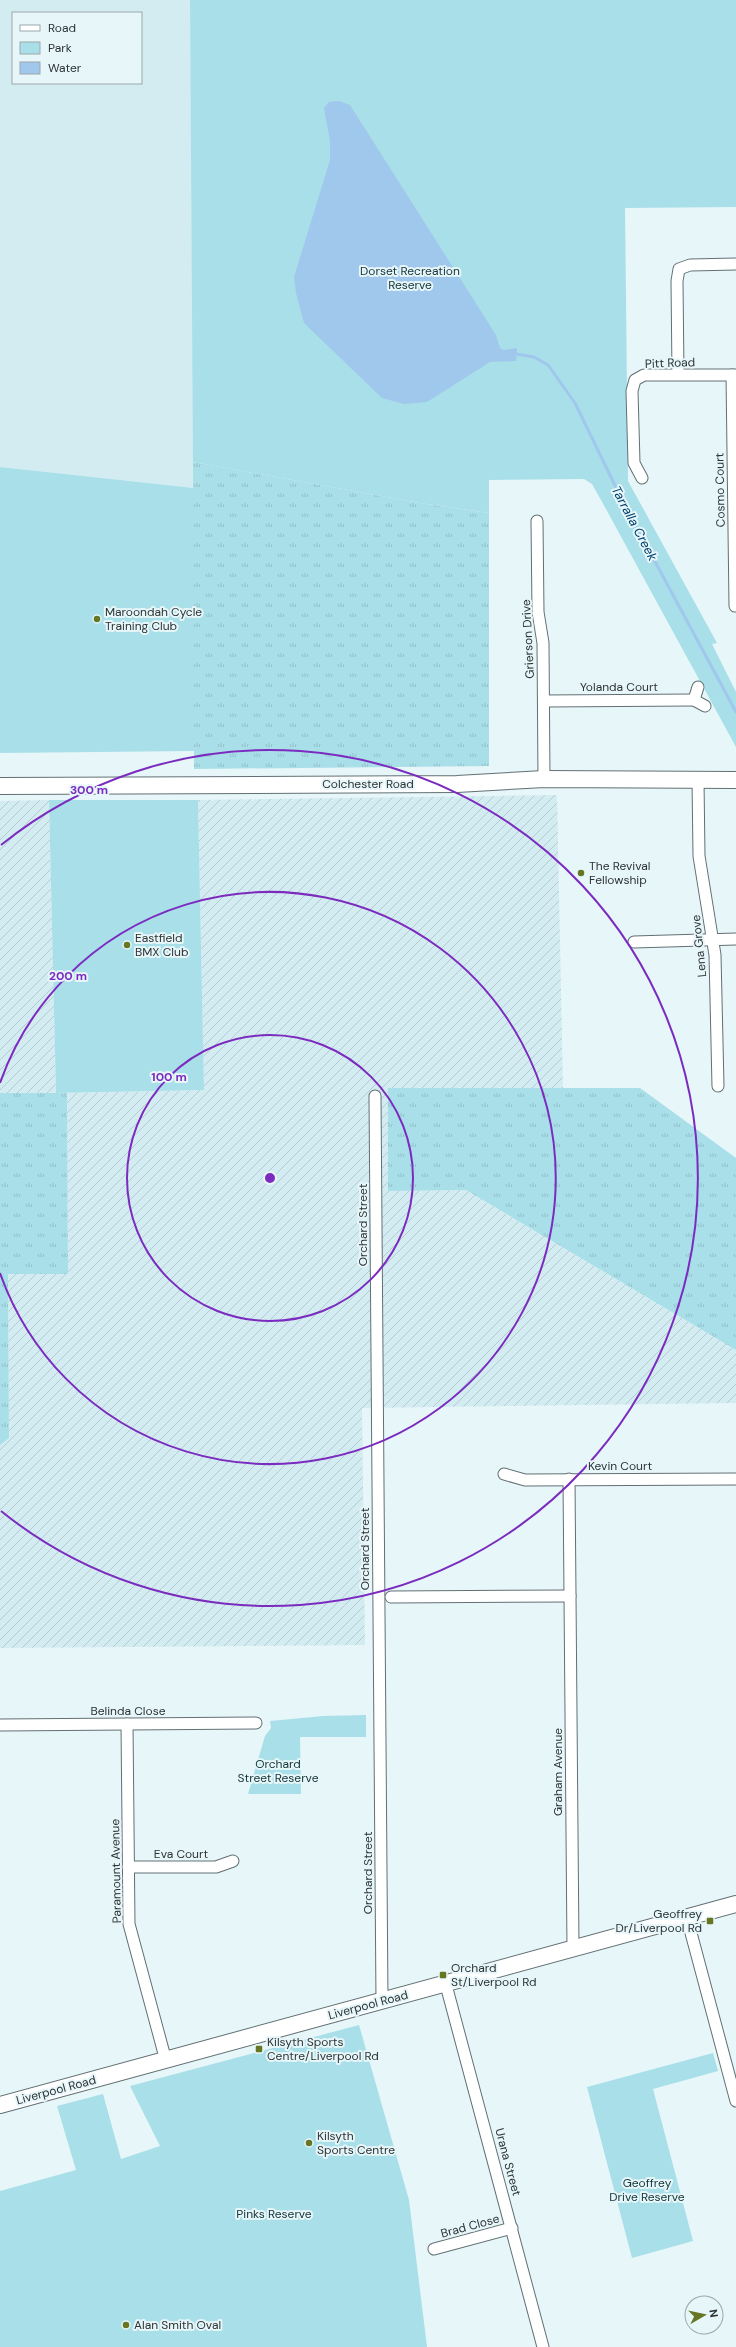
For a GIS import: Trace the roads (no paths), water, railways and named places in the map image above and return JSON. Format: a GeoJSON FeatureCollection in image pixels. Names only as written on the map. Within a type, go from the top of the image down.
{"type":"FeatureCollection","features":[{"type":"Feature","properties":{"kind":"main road","name":"Colchester Road"},"geometry":{"type":"LineString","coordinates":[[0,786],[457,784],[544,779],[736,780]]}},
{"type":"Feature","properties":{"kind":"main road","name":"Liverpool Road"},"geometry":{"type":"LineString","coordinates":[[0,2105],[446,1985],[736,1904]]}},
{"type":"Feature","properties":{"kind":"street"},"geometry":{"type":"LineString","coordinates":[[678,374],[677,281],[679,269],[690,265],[736,264]]}},
{"type":"Feature","properties":{"kind":"street","name":"Pitt Road"},"geometry":{"type":"LineString","coordinates":[[642,478],[634,463],[633,385],[635,380],[644,375],[734,375]]}},
{"type":"Feature","properties":{"kind":"street","name":"Cosmo Court"},"geometry":{"type":"LineString","coordinates":[[734,375],[735,606]]}},
{"type":"Feature","properties":{"kind":"street","name":"Grierson Drive"},"geometry":{"type":"LineString","coordinates":[[537,522],[538,612],[543,643],[544,779]]}},
{"type":"Feature","properties":{"kind":"street"},"geometry":{"type":"LineString","coordinates":[[694,700],[698,687]]}},
{"type":"Feature","properties":{"kind":"street","name":"Yolanda Court"},"geometry":{"type":"LineString","coordinates":[[544,701],[694,700],[705,706]]}},
{"type":"Feature","properties":{"kind":"street","name":"Lena Grove"},"geometry":{"type":"LineString","coordinates":[[698,780],[699,856],[714,940],[718,1086]]}},
{"type":"Feature","properties":{"kind":"street"},"geometry":{"type":"LineString","coordinates":[[634,942],[736,939]]}},
{"type":"Feature","properties":{"kind":"street","name":"Orchard Street"},"geometry":{"type":"LineString","coordinates":[[375,1096],[382,2001]]}},
{"type":"Feature","properties":{"kind":"street","name":"Kevin Court"},"geometry":{"type":"LineString","coordinates":[[504,1474],[525,1480],[736,1479]]}},
{"type":"Feature","properties":{"kind":"street","name":"Graham Avenue"},"geometry":{"type":"LineString","coordinates":[[569,1479],[573,1949]]}},
{"type":"Feature","properties":{"kind":"street"},"geometry":{"type":"LineString","coordinates":[[391,1598],[570,1596]]}},
{"type":"Feature","properties":{"kind":"street","name":"Belinda Close"},"geometry":{"type":"LineString","coordinates":[[0,1725],[256,1723]]}},
{"type":"Feature","properties":{"kind":"street","name":"Paramount Avenue"},"geometry":{"type":"LineString","coordinates":[[127,1724],[130,1929],[166,2061]]}},
{"type":"Feature","properties":{"kind":"street","name":"Eva Court"},"geometry":{"type":"LineString","coordinates":[[128,1868],[216,1867],[233,1861]]}},
{"type":"Feature","properties":{"kind":"street"},"geometry":{"type":"LineString","coordinates":[[687,1918],[736,2101]]}},
{"type":"Feature","properties":{"kind":"street","name":"Urana Street"},"geometry":{"type":"LineString","coordinates":[[446,1985],[543,2347]]}},
{"type":"Feature","properties":{"kind":"street","name":"Brad Close"},"geometry":{"type":"LineString","coordinates":[[434,2249],[512,2228]]}},
{"type":"Feature","properties":{"kind":"water"},"geometry":{"type":"Polygon","coordinates":[[[339,101],[350,105],[496,335],[500,348],[504,350],[517,348],[516,361],[490,362],[427,402],[404,404],[382,398],[304,323],[296,293],[294,277],[330,160],[330,141],[324,108],[329,102],[339,101]]]}},
{"type":"Feature","properties":{"kind":"waterway","name":"Tarralla Creek"},"geometry":{"type":"LineString","coordinates":[[516,354],[534,357],[548,365],[575,403],[624,504],[736,712]]}},
{"type":"Feature","properties":{"kind":"place","name":"Maroondah Cycle Training Club"},"geometry":{"type":"Point","coordinates":[97,619]}},
{"type":"Feature","properties":{"kind":"place","name":"The Revival Fellowship"},"geometry":{"type":"Point","coordinates":[581,873]}},
{"type":"Feature","properties":{"kind":"place","name":"Eastfield BMX Club"},"geometry":{"type":"Point","coordinates":[127,945]}},
{"type":"Feature","properties":{"kind":"place","name":"Geoffrey Dr/Liverpool Rd"},"geometry":{"type":"Point","coordinates":[710,1921]}},
{"type":"Feature","properties":{"kind":"place","name":"Orchard St/Liverpool Rd"},"geometry":{"type":"Point","coordinates":[443,1975]}},
{"type":"Feature","properties":{"kind":"place","name":"Kilsyth Sports Centre/Liverpool Rd"},"geometry":{"type":"Point","coordinates":[259,2049]}},
{"type":"Feature","properties":{"kind":"place","name":"Kilsyth Sports Centre"},"geometry":{"type":"Point","coordinates":[309,2143]}},
{"type":"Feature","properties":{"kind":"place","name":"Alan Smith Oval"},"geometry":{"type":"Point","coordinates":[126,2325]}},
{"type":"Feature","properties":{"kind":"park label","name":"Dorset Recreation Reserve"},"geometry":{"type":"Point","coordinates":[410,278]}},
{"type":"Feature","properties":{"kind":"park label","name":"Orchard Street Reserve"},"geometry":{"type":"Point","coordinates":[278,1771]}},
{"type":"Feature","properties":{"kind":"park label","name":"Geoffrey Drive Reserve"},"geometry":{"type":"Point","coordinates":[647,2190]}},
{"type":"Feature","properties":{"kind":"park label","name":"Pinks Reserve"},"geometry":{"type":"Point","coordinates":[274,2214]}}]}
